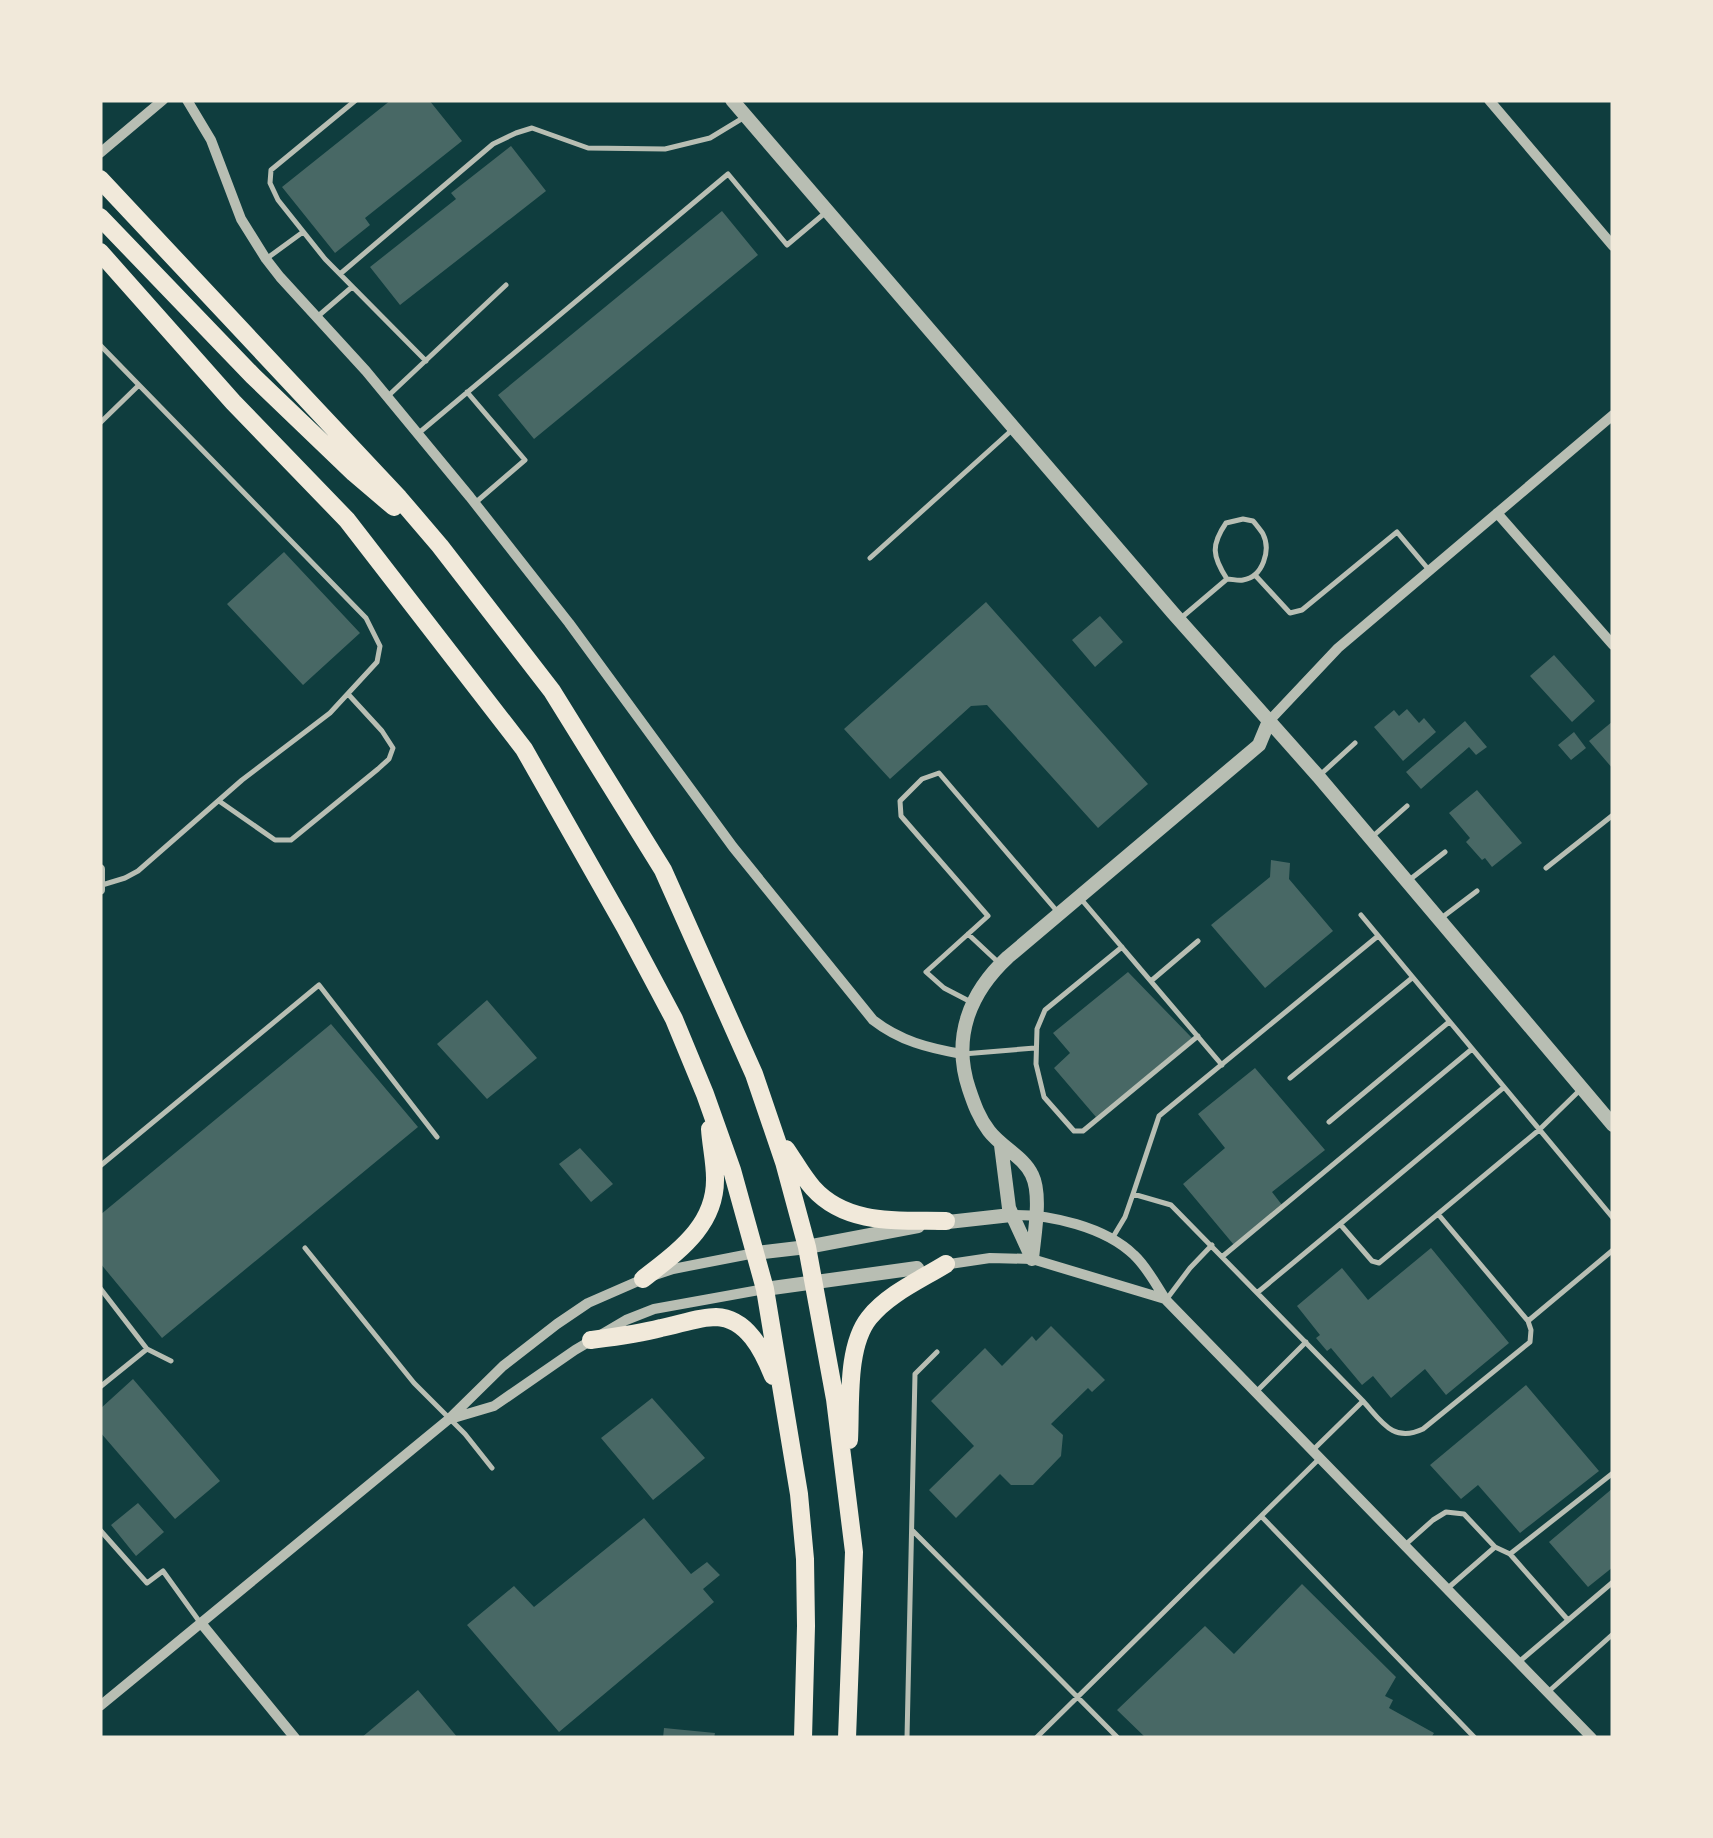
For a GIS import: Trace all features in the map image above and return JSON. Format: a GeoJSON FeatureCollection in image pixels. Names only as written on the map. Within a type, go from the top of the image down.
{"type":"FeatureCollection","features":[{"type":"Feature","properties":{"kind":"main road"},"geometry":{"type":"LineString","coordinates":[[100,179],[440,546],[552,691],[664,870],[754,1074],[807,1247],[836,1399],[854,1552],[847,1738]]}},
{"type":"Feature","properties":{"kind":"main road"},"geometry":{"type":"LineString","coordinates":[[100,216],[354,474],[440,546]]}},
{"type":"Feature","properties":{"kind":"main road"},"geometry":{"type":"LineString","coordinates":[[100,252],[233,402],[347,520],[524,749],[666,1004],[706,1094],[766,1288],[789,1421],[805,1559],[803,1738]]}},
{"type":"Feature","properties":{"kind":"main road"},"geometry":{"type":"LineString","coordinates":[[643,1278],[687,1243],[711,1206],[715,1178],[706,1094]]}},
{"type":"Feature","properties":{"kind":"main road"},"geometry":{"type":"LineString","coordinates":[[772,1126],[810,1186],[846,1212],[873,1218],[946,1221]]}},
{"type":"Feature","properties":{"kind":"main road"},"geometry":{"type":"LineString","coordinates":[[847,1485],[854,1354],[860,1334],[868,1319],[888,1300],[946,1264]]}},
{"type":"Feature","properties":{"kind":"main road"},"geometry":{"type":"LineString","coordinates":[[591,1340],[714,1317],[727,1319],[763,1350],[789,1421]]}},
{"type":"Feature","properties":{"kind":"street"},"geometry":{"type":"LineString","coordinates":[[100,153],[163,100]]}},
{"type":"Feature","properties":{"kind":"street"},"geometry":{"type":"LineString","coordinates":[[187,100],[211,140],[241,219],[266,259],[475,503],[569,623],[733,847],[872,1020],[908,1041],[962,1054]]}},
{"type":"Feature","properties":{"kind":"street"},"geometry":{"type":"LineString","coordinates":[[732,100],[1318,776],[1613,1125]]}},
{"type":"Feature","properties":{"kind":"street"},"geometry":{"type":"LineString","coordinates":[[1489,100],[1613,246]]}},
{"type":"Feature","properties":{"kind":"street"},"geometry":{"type":"LineString","coordinates":[[1032,1259],[1036,1187],[1032,1174],[1001,1144],[977,1110],[964,1072],[964,1028],[972,1003],[1000,964],[1259,745],[1269,722],[1338,648],[1613,415]]}},
{"type":"Feature","properties":{"kind":"street"},"geometry":{"type":"LineString","coordinates":[[1497,513],[1613,645]]}},
{"type":"Feature","properties":{"kind":"street"},"geometry":{"type":"LineString","coordinates":[[100,869],[101,887]]}},
{"type":"Feature","properties":{"kind":"street"},"geometry":{"type":"LineString","coordinates":[[1001,1144],[1011,1215],[1032,1259]]}},
{"type":"Feature","properties":{"kind":"street"},"geometry":{"type":"LineString","coordinates":[[100,1706],[449,1419],[503,1366],[588,1303],[643,1278],[756,1252],[807,1247],[946,1221],[1036,1214],[1112,1240],[1136,1256],[1166,1300],[1592,1738]]}},
{"type":"Feature","properties":{"kind":"street"},"geometry":{"type":"LineString","coordinates":[[449,1419],[494,1406],[626,1320],[654,1309],[766,1288],[990,1258],[1032,1259],[1166,1300]]}},
{"type":"Feature","properties":{"kind":"street"},"geometry":{"type":"LineString","coordinates":[[201,1623],[296,1738]]}},
{"type":"Feature","properties":{"kind":"lane"},"geometry":{"type":"LineString","coordinates":[[356,100],[271,170],[270,183],[278,200],[340,274],[426,360]]}},
{"type":"Feature","properties":{"kind":"lane"},"geometry":{"type":"LineString","coordinates":[[340,274],[493,144],[516,133],[532,128],[588,148],[665,150],[710,138],[746,117]]}},
{"type":"Feature","properties":{"kind":"lane"},"geometry":{"type":"LineString","coordinates":[[418,434],[728,174],[787,245],[828,211]]}},
{"type":"Feature","properties":{"kind":"lane"},"geometry":{"type":"LineString","coordinates":[[266,259],[303,232]]}},
{"type":"Feature","properties":{"kind":"lane"},"geometry":{"type":"LineString","coordinates":[[387,397],[506,285]]}},
{"type":"Feature","properties":{"kind":"lane"},"geometry":{"type":"LineString","coordinates":[[317,317],[352,286]]}},
{"type":"Feature","properties":{"kind":"lane"},"geometry":{"type":"LineString","coordinates":[[100,345],[366,618],[380,646],[377,662],[330,714],[242,780],[138,871],[101,887]]}},
{"type":"Feature","properties":{"kind":"lane"},"geometry":{"type":"LineString","coordinates":[[100,424],[139,385]]}},
{"type":"Feature","properties":{"kind":"lane"},"geometry":{"type":"LineString","coordinates":[[467,392],[525,460],[475,503]]}},
{"type":"Feature","properties":{"kind":"lane"},"geometry":{"type":"LineString","coordinates":[[870,558],[1014,428]]}},
{"type":"Feature","properties":{"kind":"lane"},"geometry":{"type":"LineString","coordinates":[[1254,521],[1263,533],[1267,549],[1264,562],[1244,580],[1227,578],[1217,564],[1217,536],[1226,523],[1254,521]]}},
{"type":"Feature","properties":{"kind":"lane"},"geometry":{"type":"LineString","coordinates":[[1254,575],[1290,613],[1302,610],[1397,532],[1429,570]]}},
{"type":"Feature","properties":{"kind":"lane"},"geometry":{"type":"LineString","coordinates":[[1179,620],[1227,578]]}},
{"type":"Feature","properties":{"kind":"lane"},"geometry":{"type":"LineString","coordinates":[[218,801],[275,840],[291,840],[378,769],[389,758],[392,748],[348,694]]}},
{"type":"Feature","properties":{"kind":"lane"},"geometry":{"type":"LineString","coordinates":[[1318,776],[1354,743]]}},
{"type":"Feature","properties":{"kind":"lane"},"geometry":{"type":"LineString","coordinates":[[972,1003],[944,988],[926,972],[988,916],[901,816],[900,801],[922,779],[939,774],[1059,913]]}},
{"type":"Feature","properties":{"kind":"lane"},"geometry":{"type":"LineString","coordinates":[[1371,838],[1407,806]]}},
{"type":"Feature","properties":{"kind":"lane"},"geometry":{"type":"LineString","coordinates":[[1546,868],[1613,814]]}},
{"type":"Feature","properties":{"kind":"lane"},"geometry":{"type":"LineString","coordinates":[[1407,881],[1445,852]]}},
{"type":"Feature","properties":{"kind":"lane"},"geometry":{"type":"LineString","coordinates":[[1439,920],[1477,891]]}},
{"type":"Feature","properties":{"kind":"lane"},"geometry":{"type":"LineString","coordinates":[[1079,896],[1222,1065]]}},
{"type":"Feature","properties":{"kind":"lane"},"geometry":{"type":"LineString","coordinates":[[1361,915],[1613,1218]]}},
{"type":"Feature","properties":{"kind":"lane"},"geometry":{"type":"LineString","coordinates":[[968,934],[1000,964]]}},
{"type":"Feature","properties":{"kind":"lane"},"geometry":{"type":"LineString","coordinates":[[1112,1240],[1134,1194],[1160,1116],[1378,936]]}},
{"type":"Feature","properties":{"kind":"lane"},"geometry":{"type":"LineString","coordinates":[[1150,981],[1198,941]]}},
{"type":"Feature","properties":{"kind":"lane"},"geometry":{"type":"LineString","coordinates":[[1122,947],[1046,1010],[1037,1028],[1035,1048],[1044,1097],[1074,1131],[1082,1131],[1198,1036]]}},
{"type":"Feature","properties":{"kind":"lane"},"geometry":{"type":"LineString","coordinates":[[1290,1078],[1412,978]]}},
{"type":"Feature","properties":{"kind":"lane"},"geometry":{"type":"LineString","coordinates":[[100,1166],[319,985],[437,1137]]}},
{"type":"Feature","properties":{"kind":"lane"},"geometry":{"type":"LineString","coordinates":[[1329,1122],[1449,1022]]}},
{"type":"Feature","properties":{"kind":"lane"},"geometry":{"type":"LineString","coordinates":[[962,1054],[1035,1048]]}},
{"type":"Feature","properties":{"kind":"lane"},"geometry":{"type":"LineString","coordinates":[[1222,1256],[1472,1049]]}},
{"type":"Feature","properties":{"kind":"lane"},"geometry":{"type":"LineString","coordinates":[[1258,1292],[1503,1088]]}},
{"type":"Feature","properties":{"kind":"lane"},"geometry":{"type":"LineString","coordinates":[[1340,1224],[1378,1263],[1538,1130],[1582,1088]]}},
{"type":"Feature","properties":{"kind":"lane"},"geometry":{"type":"LineString","coordinates":[[1134,1194],[1171,1205],[1392,1431],[1410,1436],[1424,1430],[1530,1342],[1528,1321],[1438,1214]]}},
{"type":"Feature","properties":{"kind":"lane"},"geometry":{"type":"LineString","coordinates":[[1166,1300],[1212,1246]]}},
{"type":"Feature","properties":{"kind":"lane"},"geometry":{"type":"LineString","coordinates":[[305,1248],[432,1404],[492,1468]]}},
{"type":"Feature","properties":{"kind":"lane"},"geometry":{"type":"LineString","coordinates":[[1528,1321],[1613,1250]]}},
{"type":"Feature","properties":{"kind":"lane"},"geometry":{"type":"LineString","coordinates":[[100,1288],[147,1349],[171,1361]]}},
{"type":"Feature","properties":{"kind":"lane"},"geometry":{"type":"LineString","coordinates":[[1256,1392],[1306,1342]]}},
{"type":"Feature","properties":{"kind":"lane"},"geometry":{"type":"LineString","coordinates":[[100,1388],[147,1349]]}},
{"type":"Feature","properties":{"kind":"lane"},"geometry":{"type":"LineString","coordinates":[[907,1738],[915,1374],[938,1352]]}},
{"type":"Feature","properties":{"kind":"lane"},"geometry":{"type":"LineString","coordinates":[[1036,1738],[1261,1516],[1363,1401]]}},
{"type":"Feature","properties":{"kind":"lane"},"geometry":{"type":"LineString","coordinates":[[1510,1554],[1613,1473]]}},
{"type":"Feature","properties":{"kind":"lane"},"geometry":{"type":"LineString","coordinates":[[1405,1546],[1446,1512],[1464,1514],[1496,1547],[1510,1554],[1568,1620]]}},
{"type":"Feature","properties":{"kind":"lane"},"geometry":{"type":"LineString","coordinates":[[1261,1516],[1475,1738]]}},
{"type":"Feature","properties":{"kind":"lane"},"geometry":{"type":"LineString","coordinates":[[100,1530],[147,1584],[163,1571],[201,1623]]}},
{"type":"Feature","properties":{"kind":"lane"},"geometry":{"type":"LineString","coordinates":[[912,1530],[1118,1738]]}},
{"type":"Feature","properties":{"kind":"lane"},"geometry":{"type":"LineString","coordinates":[[1447,1589],[1496,1547]]}},
{"type":"Feature","properties":{"kind":"lane"},"geometry":{"type":"LineString","coordinates":[[1518,1662],[1613,1582]]}},
{"type":"Feature","properties":{"kind":"lane"},"geometry":{"type":"LineString","coordinates":[[1547,1692],[1613,1634]]}},
{"type":"Feature","properties":{"kind":"building"},"geometry":{"type":"Polygon","coordinates":[[[391,100],[429,100],[462,141],[365,218],[370,225],[335,253],[282,187],[391,100]]]}},
{"type":"Feature","properties":{"kind":"building"},"geometry":{"type":"Polygon","coordinates":[[[511,146],[546,191],[400,305],[370,267],[456,199],[451,193],[511,146]]]}},
{"type":"Feature","properties":{"kind":"building"},"geometry":{"type":"Polygon","coordinates":[[[722,211],[758,255],[534,439],[498,395],[722,211]]]}},
{"type":"Feature","properties":{"kind":"building"},"geometry":{"type":"Polygon","coordinates":[[[284,552],[360,633],[303,685],[227,604],[284,552]]]}},
{"type":"Feature","properties":{"kind":"building"},"geometry":{"type":"Polygon","coordinates":[[[986,602],[1148,784],[1098,828],[987,705],[971,706],[890,779],[844,729],[986,602]]]}},
{"type":"Feature","properties":{"kind":"building"},"geometry":{"type":"Polygon","coordinates":[[[1100,616],[1123,642],[1095,667],[1072,640],[1100,616]]]}},
{"type":"Feature","properties":{"kind":"building"},"geometry":{"type":"Polygon","coordinates":[[[1554,655],[1595,701],[1572,722],[1530,676],[1554,655]]]}},
{"type":"Feature","properties":{"kind":"building"},"geometry":{"type":"Polygon","coordinates":[[[1407,709],[1419,723],[1424,718],[1436,732],[1403,761],[1374,727],[1394,710],[1399,716],[1407,709]]]}},
{"type":"Feature","properties":{"kind":"building"},"geometry":{"type":"Polygon","coordinates":[[[1465,721],[1487,747],[1476,755],[1469,747],[1421,789],[1406,772],[1465,721]]]}},
{"type":"Feature","properties":{"kind":"building"},"geometry":{"type":"Polygon","coordinates":[[[1613,721],[1613,769],[1589,741],[1613,721]]]}},
{"type":"Feature","properties":{"kind":"building"},"geometry":{"type":"Polygon","coordinates":[[[1574,732],[1586,748],[1571,760],[1558,745],[1574,732]]]}},
{"type":"Feature","properties":{"kind":"building"},"geometry":{"type":"Polygon","coordinates":[[[1477,790],[1522,843],[1492,867],[1466,842],[1470,838],[1449,813],[1477,790]]]}},
{"type":"Feature","properties":{"kind":"building"},"geometry":{"type":"Polygon","coordinates":[[[1271,860],[1290,863],[1289,879],[1333,931],[1265,988],[1211,925],[1270,877],[1271,860]]]}},
{"type":"Feature","properties":{"kind":"building"},"geometry":{"type":"Polygon","coordinates":[[[1128,972],[1192,1038],[1096,1117],[1054,1068],[1070,1053],[1053,1033],[1128,972]]]}},
{"type":"Feature","properties":{"kind":"building"},"geometry":{"type":"Polygon","coordinates":[[[487,1000],[537,1058],[487,1099],[437,1044],[487,1000]]]}},
{"type":"Feature","properties":{"kind":"building"},"geometry":{"type":"Polygon","coordinates":[[[331,1024],[418,1127],[162,1338],[100,1263],[100,1215],[331,1024]]]}},
{"type":"Feature","properties":{"kind":"building"},"geometry":{"type":"Polygon","coordinates":[[[1255,1068],[1325,1150],[1272,1192],[1282,1205],[1234,1245],[1183,1184],[1225,1148],[1198,1114],[1255,1068]]]}},
{"type":"Feature","properties":{"kind":"building"},"geometry":{"type":"Polygon","coordinates":[[[580,1148],[613,1184],[591,1202],[559,1164],[580,1148]]]}},
{"type":"Feature","properties":{"kind":"building"},"geometry":{"type":"Polygon","coordinates":[[[1431,1248],[1509,1343],[1446,1395],[1425,1369],[1391,1398],[1373,1376],[1362,1385],[1331,1348],[1327,1351],[1316,1338],[1320,1335],[1297,1306],[1342,1268],[1368,1300],[1431,1248]]]}},
{"type":"Feature","properties":{"kind":"building"},"geometry":{"type":"Polygon","coordinates":[[[1051,1326],[1105,1380],[1092,1392],[1088,1388],[1051,1424],[1063,1435],[1061,1456],[1033,1485],[1011,1485],[1000,1474],[956,1518],[929,1490],[974,1446],[931,1401],[985,1348],[1002,1366],[1032,1336],[1036,1341],[1051,1326]]]}},
{"type":"Feature","properties":{"kind":"building"},"geometry":{"type":"Polygon","coordinates":[[[133,1379],[220,1481],[175,1519],[100,1432],[100,1409],[133,1379]]]}},
{"type":"Feature","properties":{"kind":"building"},"geometry":{"type":"Polygon","coordinates":[[[1526,1385],[1599,1471],[1520,1533],[1478,1485],[1461,1499],[1430,1465],[1526,1385]]]}},
{"type":"Feature","properties":{"kind":"building"},"geometry":{"type":"Polygon","coordinates":[[[652,1398],[705,1458],[653,1500],[601,1438],[652,1398]]]}},
{"type":"Feature","properties":{"kind":"building"},"geometry":{"type":"Polygon","coordinates":[[[1613,1488],[1613,1567],[1588,1587],[1549,1542],[1613,1488]]]}},
{"type":"Feature","properties":{"kind":"building"},"geometry":{"type":"Polygon","coordinates":[[[138,1503],[164,1532],[136,1556],[111,1525],[138,1503]]]}},
{"type":"Feature","properties":{"kind":"building"},"geometry":{"type":"Polygon","coordinates":[[[644,1518],[691,1574],[707,1562],[720,1575],[703,1589],[714,1602],[559,1732],[467,1625],[514,1586],[534,1607],[644,1518]]]}},
{"type":"Feature","properties":{"kind":"building"},"geometry":{"type":"Polygon","coordinates":[[[1302,1584],[1396,1677],[1385,1696],[1393,1700],[1389,1708],[1434,1733],[1431,1738],[1146,1738],[1117,1710],[1205,1626],[1234,1654],[1302,1584]]]}},
{"type":"Feature","properties":{"kind":"building"},"geometry":{"type":"Polygon","coordinates":[[[418,1690],[458,1738],[361,1738],[418,1690]]]}},
{"type":"Feature","properties":{"kind":"building"},"geometry":{"type":"Polygon","coordinates":[[[664,1728],[715,1733],[714,1738],[663,1738],[664,1728]]]}}]}
